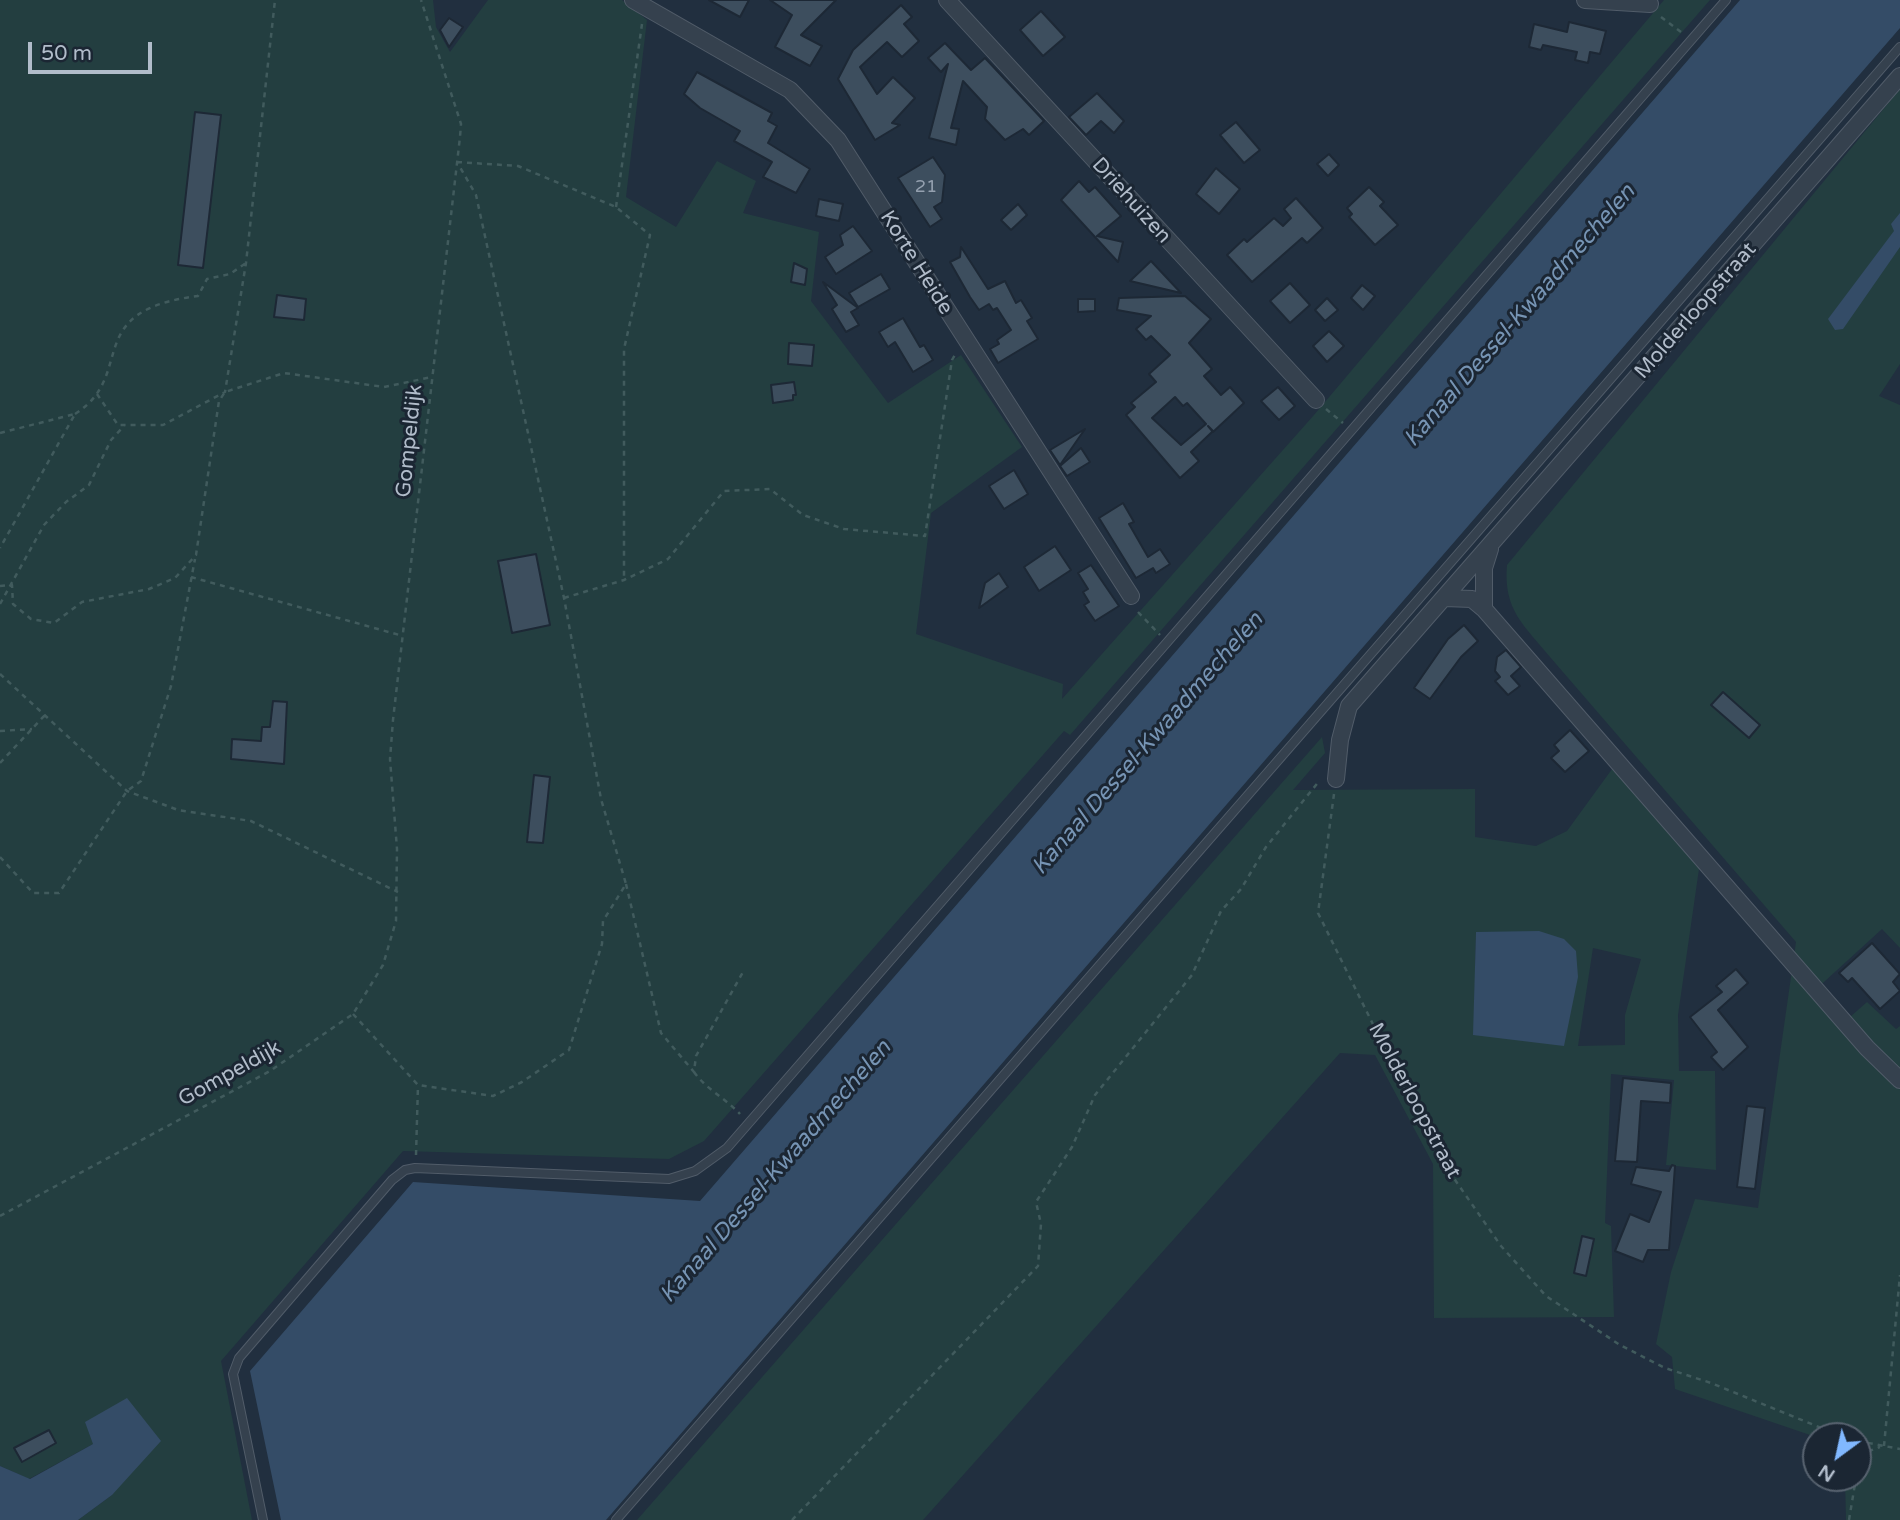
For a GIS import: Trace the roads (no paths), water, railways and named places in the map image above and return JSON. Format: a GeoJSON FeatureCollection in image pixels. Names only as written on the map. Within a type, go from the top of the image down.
{"type":"FeatureCollection","features":[{"type":"Feature","properties":{"kind":"street","name":"Driehuizen"},"geometry":{"type":"LineString","coordinates":[[947,0],[1316,400]]}},
{"type":"Feature","properties":{"kind":"street"},"geometry":{"type":"LineString","coordinates":[[1585,0],[1650,4]]}},
{"type":"Feature","properties":{"kind":"street","name":"Korte Heide"},"geometry":{"type":"LineString","coordinates":[[639,4],[790,90],[838,140],[1131,596]]}},
{"type":"Feature","properties":{"kind":"street","name":"Molderloopstraat"},"geometry":{"type":"LineString","coordinates":[[1336,779],[1343,722],[1349,706],[1446,598],[1477,559],[1491,547],[1900,75]]}},
{"type":"Feature","properties":{"kind":"street","name":"Molderloopstraat"},"geometry":{"type":"LineString","coordinates":[[1484,609],[1484,568],[1491,547]]}},
{"type":"Feature","properties":{"kind":"street"},"geometry":{"type":"LineString","coordinates":[[1446,598],[1461,596],[1472,599],[1484,609],[1867,1048],[1900,1080]]}},
{"type":"Feature","properties":{"kind":"lane"},"geometry":{"type":"LineString","coordinates":[[263,1520],[233,1374],[239,1358],[392,1180],[405,1170],[415,1168],[669,1179],[709,1163],[750,1124],[1726,0]]}},
{"type":"Feature","properties":{"kind":"lane"},"geometry":{"type":"LineString","coordinates":[[616,1520],[1900,47]]}},
{"type":"Feature","properties":{"kind":"water","name":"Kanaal Dessel-Kwaadmechelen"},"geometry":{"type":"Polygon","coordinates":[[[1740,0],[1900,0],[1900,28],[606,1520],[281,1520],[250,1371],[413,1182],[700,1201],[1740,0]]]}},
{"type":"Feature","properties":{"kind":"water"},"geometry":{"type":"Polygon","coordinates":[[[1900,213],[1900,247],[1843,329],[1835,330],[1828,319],[1894,231],[1891,224],[1900,213]]]}},
{"type":"Feature","properties":{"kind":"water"},"geometry":{"type":"Polygon","coordinates":[[[1539,931],[1564,939],[1576,951],[1578,977],[1564,1046],[1473,1035],[1476,932],[1539,931]]]}},
{"type":"Feature","properties":{"kind":"water"},"geometry":{"type":"Polygon","coordinates":[[[127,1398],[161,1441],[112,1495],[78,1520],[0,1520],[0,1466],[30,1479],[93,1444],[85,1422],[127,1398]]]}}]}
